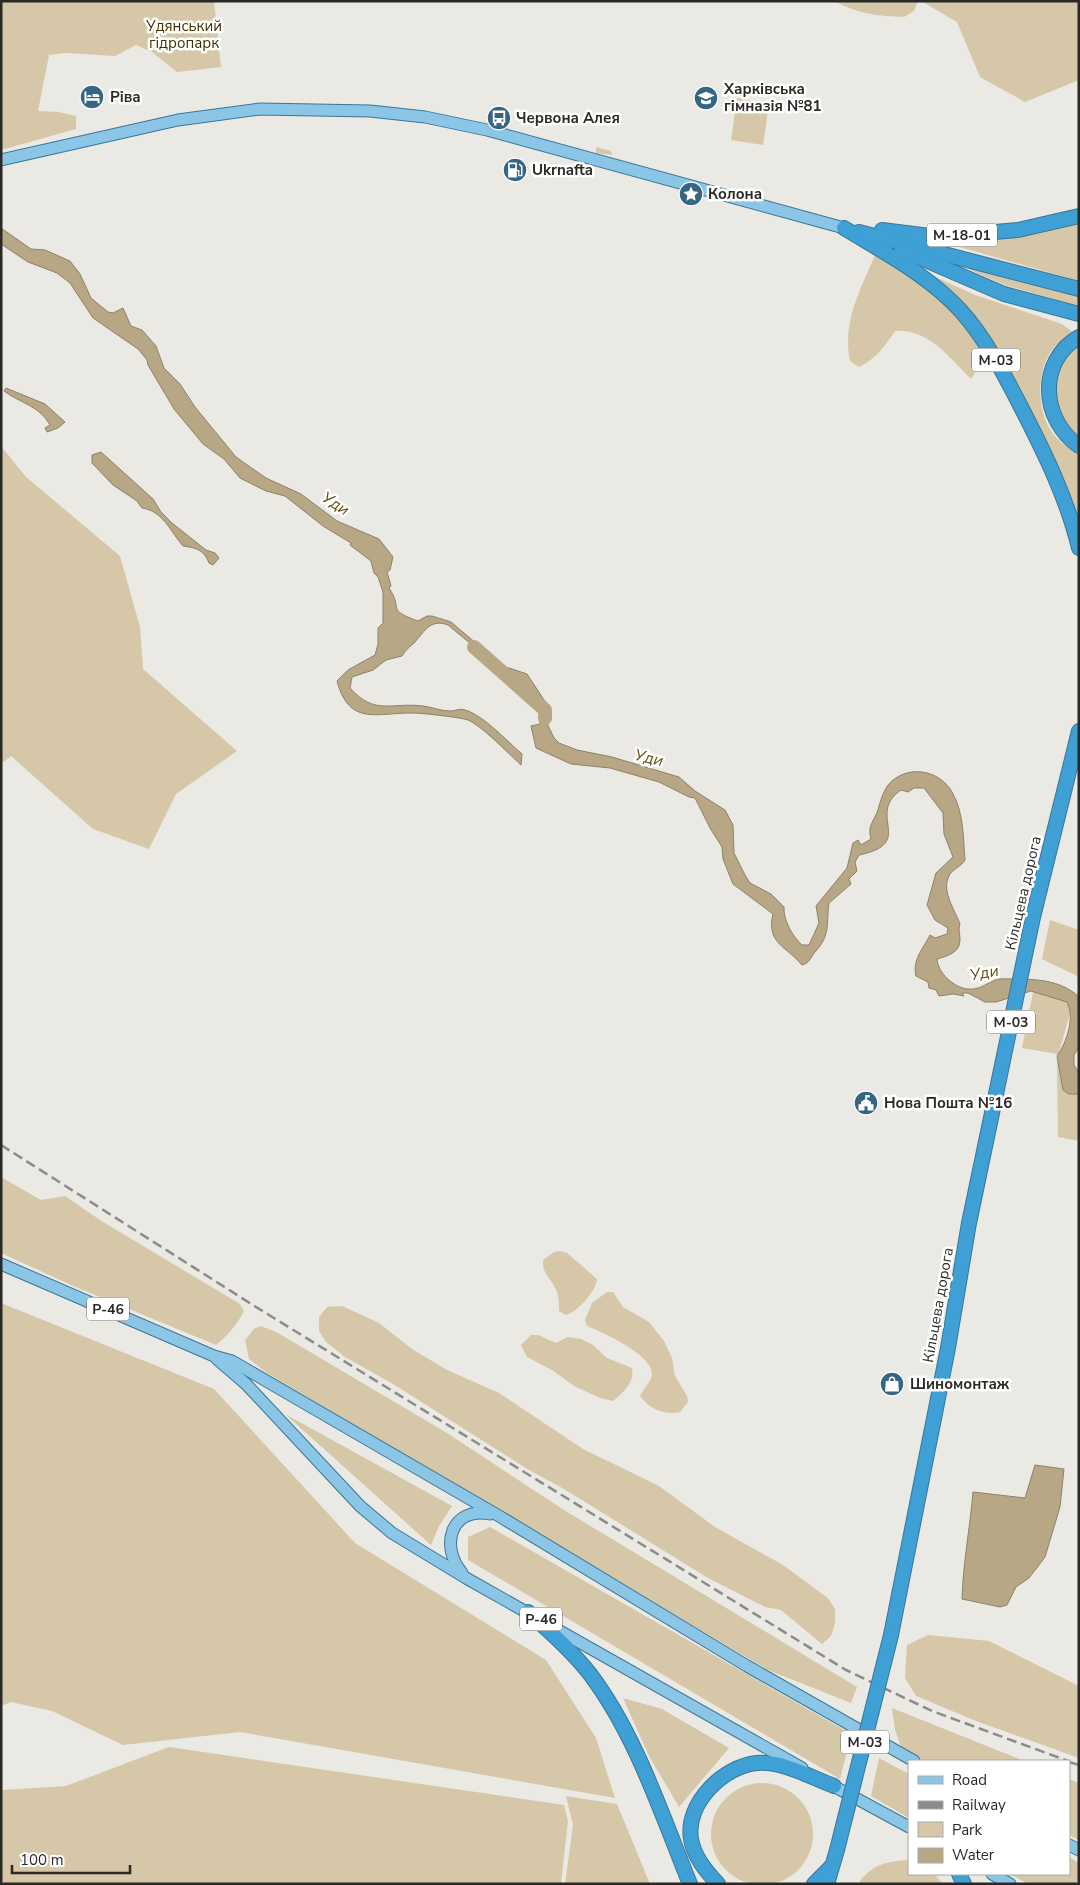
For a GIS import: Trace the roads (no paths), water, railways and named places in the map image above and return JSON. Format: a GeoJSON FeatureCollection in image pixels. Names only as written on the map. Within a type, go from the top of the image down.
{"type":"FeatureCollection","features":[{"type":"Feature","properties":{"kind":"highway","name":"М-18-01"},"geometry":{"type":"LineString","coordinates":[[844,228],[938,237],[1018,230],[1079,216]]}},
{"type":"Feature","properties":{"kind":"highway"},"geometry":{"type":"LineString","coordinates":[[844,228],[1079,289]]}},
{"type":"Feature","properties":{"kind":"highway","name":"М-03"},"geometry":{"type":"LineString","coordinates":[[844,228],[919,273],[961,311],[1000,365],[1046,456],[1074,529],[1079,548]]}},
{"type":"Feature","properties":{"kind":"highway"},"geometry":{"type":"LineString","coordinates":[[867,234],[1004,294],[1079,314]]}},
{"type":"Feature","properties":{"kind":"highway"},"geometry":{"type":"LineString","coordinates":[[1079,337],[1059,355],[1052,370],[1048,387],[1051,409],[1055,420],[1069,438],[1079,446]]}},
{"type":"Feature","properties":{"kind":"highway","name":"М-03"},"geometry":{"type":"LineString","coordinates":[[1077,740],[1079,720]]}},
{"type":"Feature","properties":{"kind":"highway","name":"Кільцева дорога"},"geometry":{"type":"LineString","coordinates":[[827,1884],[891,1635],[1033,917],[1079,731]]}},
{"type":"Feature","properties":{"kind":"highway"},"geometry":{"type":"LineString","coordinates":[[528,1612],[582,1665],[609,1704],[634,1749],[690,1884]]}},
{"type":"Feature","properties":{"kind":"highway"},"geometry":{"type":"LineString","coordinates":[[718,1884],[699,1861],[693,1846],[691,1832],[693,1819],[701,1801],[722,1777],[744,1766],[763,1763],[784,1767],[834,1786]]}},
{"type":"Feature","properties":{"kind":"highway"},"geometry":{"type":"LineString","coordinates":[[814,1884],[832,1867]]}},
{"type":"Feature","properties":{"kind":"highway"},"geometry":{"type":"LineString","coordinates":[[831,1884],[832,1867]]}},
{"type":"Feature","properties":{"kind":"main road"},"geometry":{"type":"LineString","coordinates":[[1,160],[178,120],[260,109],[370,111],[426,117],[486,130],[844,228]]}},
{"type":"Feature","properties":{"kind":"main road","name":"Р-46"},"geometry":{"type":"LineString","coordinates":[[1,1264],[214,1356],[232,1361],[499,1516],[747,1666],[912,1760]]}},
{"type":"Feature","properties":{"kind":"main road","name":"Р-46"},"geometry":{"type":"LineString","coordinates":[[214,1356],[246,1384],[369,1515],[399,1538],[466,1578],[908,1826]]}},
{"type":"Feature","properties":{"kind":"main road"},"geometry":{"type":"LineString","coordinates":[[466,1578],[454,1563],[450,1551],[450,1538],[454,1527],[466,1516],[477,1512],[499,1516]]}},
{"type":"Feature","properties":{"kind":"main road"},"geometry":{"type":"LineString","coordinates":[[994,1875],[1010,1884]]}},
{"type":"Feature","properties":{"kind":"water"},"geometry":{"type":"Polygon","coordinates":[[[1,228],[31,249],[45,250],[70,261],[80,274],[91,298],[108,312],[113,313],[123,308],[131,326],[142,330],[156,346],[164,368],[180,384],[195,407],[236,457],[266,478],[301,494],[337,521],[379,539],[393,557],[390,570],[387,572],[391,586],[389,588],[398,611],[418,621],[427,616],[432,616],[451,622],[503,666],[527,674],[550,709],[547,723],[554,738],[559,743],[577,750],[612,757],[679,777],[695,791],[725,810],[733,825],[734,853],[745,875],[750,883],[771,894],[784,907],[789,928],[802,945],[809,945],[819,923],[816,906],[847,868],[853,843],[858,840],[861,845],[871,839],[870,827],[888,785],[895,778],[913,772],[931,774],[939,778],[952,792],[959,808],[965,860],[950,874],[947,882],[948,894],[960,924],[960,940],[955,951],[937,959],[940,969],[952,983],[968,989],[975,989],[1000,979],[1030,979],[1056,984],[1078,996],[1079,1047],[1074,1055],[1074,1065],[1079,1073],[1079,1094],[1069,1094],[1063,1090],[1057,1056],[1064,1044],[1069,1029],[1070,1015],[1067,1002],[1031,991],[996,1002],[985,1002],[968,993],[962,993],[964,996],[953,994],[939,996],[936,990],[929,988],[928,982],[916,976],[917,960],[930,935],[935,938],[947,934],[948,928],[935,920],[927,905],[936,873],[953,857],[944,834],[943,813],[924,788],[914,788],[908,792],[901,790],[891,799],[887,809],[888,836],[885,843],[876,850],[859,855],[855,862],[857,871],[849,879],[851,884],[829,903],[824,940],[808,962],[802,965],[775,938],[772,932],[773,914],[733,884],[723,859],[722,847],[695,798],[689,797],[659,782],[610,768],[571,764],[536,748],[531,726],[540,724],[539,706],[536,701],[523,688],[515,676],[511,677],[448,625],[436,623],[431,625],[402,656],[386,660],[373,670],[352,677],[350,688],[359,697],[376,705],[412,705],[447,711],[463,709],[472,713],[487,723],[522,754],[521,765],[488,734],[468,720],[416,713],[375,715],[356,711],[342,695],[337,681],[348,670],[375,655],[378,644],[378,628],[383,623],[383,592],[378,577],[374,573],[371,561],[350,545],[351,543],[323,526],[285,496],[266,491],[240,478],[224,459],[203,444],[174,409],[148,365],[147,360],[138,349],[93,318],[70,283],[57,273],[28,262],[1,244],[1,228]]]}},
{"type":"Feature","properties":{"kind":"water"},"geometry":{"type":"Polygon","coordinates":[[[6,388],[45,404],[65,422],[58,428],[47,432],[45,428],[50,425],[41,413],[4,391],[6,388]]]}},
{"type":"Feature","properties":{"kind":"water"},"geometry":{"type":"Polygon","coordinates":[[[101,452],[153,499],[161,512],[172,523],[206,550],[215,553],[219,558],[213,565],[209,563],[205,555],[199,550],[183,546],[161,517],[142,508],[137,501],[113,485],[92,463],[92,455],[101,452]]]}},
{"type":"Feature","properties":{"kind":"water"},"geometry":{"type":"Polygon","coordinates":[[[1035,1465],[1064,1469],[1060,1507],[1045,1557],[1029,1578],[1016,1587],[1007,1605],[1000,1607],[962,1599],[973,1492],[1025,1498],[1035,1465]]]}},
{"type":"Feature","properties":{"kind":"waterway","name":"Уди"},"geometry":{"type":"LineString","coordinates":[[474,647],[545,710],[545,718]]}},
{"type":"Feature","properties":{"kind":"railway"},"geometry":{"type":"LineString","coordinates":[[1,1145],[256,1307],[846,1670],[932,1711],[1065,1760]]}},
{"type":"Feature","properties":{"kind":"railway"},"geometry":{"type":"LineString","coordinates":[[1070,1762],[1079,1765]]}},
{"type":"Feature","properties":{"kind":"place","name":"Ріва"},"geometry":{"type":"Point","coordinates":[92,97]}},
{"type":"Feature","properties":{"kind":"place","name":"Харківська гімназія №81"},"geometry":{"type":"Point","coordinates":[706,98]}},
{"type":"Feature","properties":{"kind":"place","name":"Червона Алея"},"geometry":{"type":"Point","coordinates":[499,118]}},
{"type":"Feature","properties":{"kind":"place","name":"Ukrnafta"},"geometry":{"type":"Point","coordinates":[515,170]}},
{"type":"Feature","properties":{"kind":"place","name":"Колона"},"geometry":{"type":"Point","coordinates":[691,194]}},
{"type":"Feature","properties":{"kind":"place","name":"Нова Пошта №16"},"geometry":{"type":"Point","coordinates":[866,1103]}},
{"type":"Feature","properties":{"kind":"place","name":"Шиномонтаж"},"geometry":{"type":"Point","coordinates":[892,1384]}},
{"type":"Feature","properties":{"kind":"park label","name":"Удянський гідропарк"},"geometry":{"type":"Point","coordinates":[184,34]}}]}
